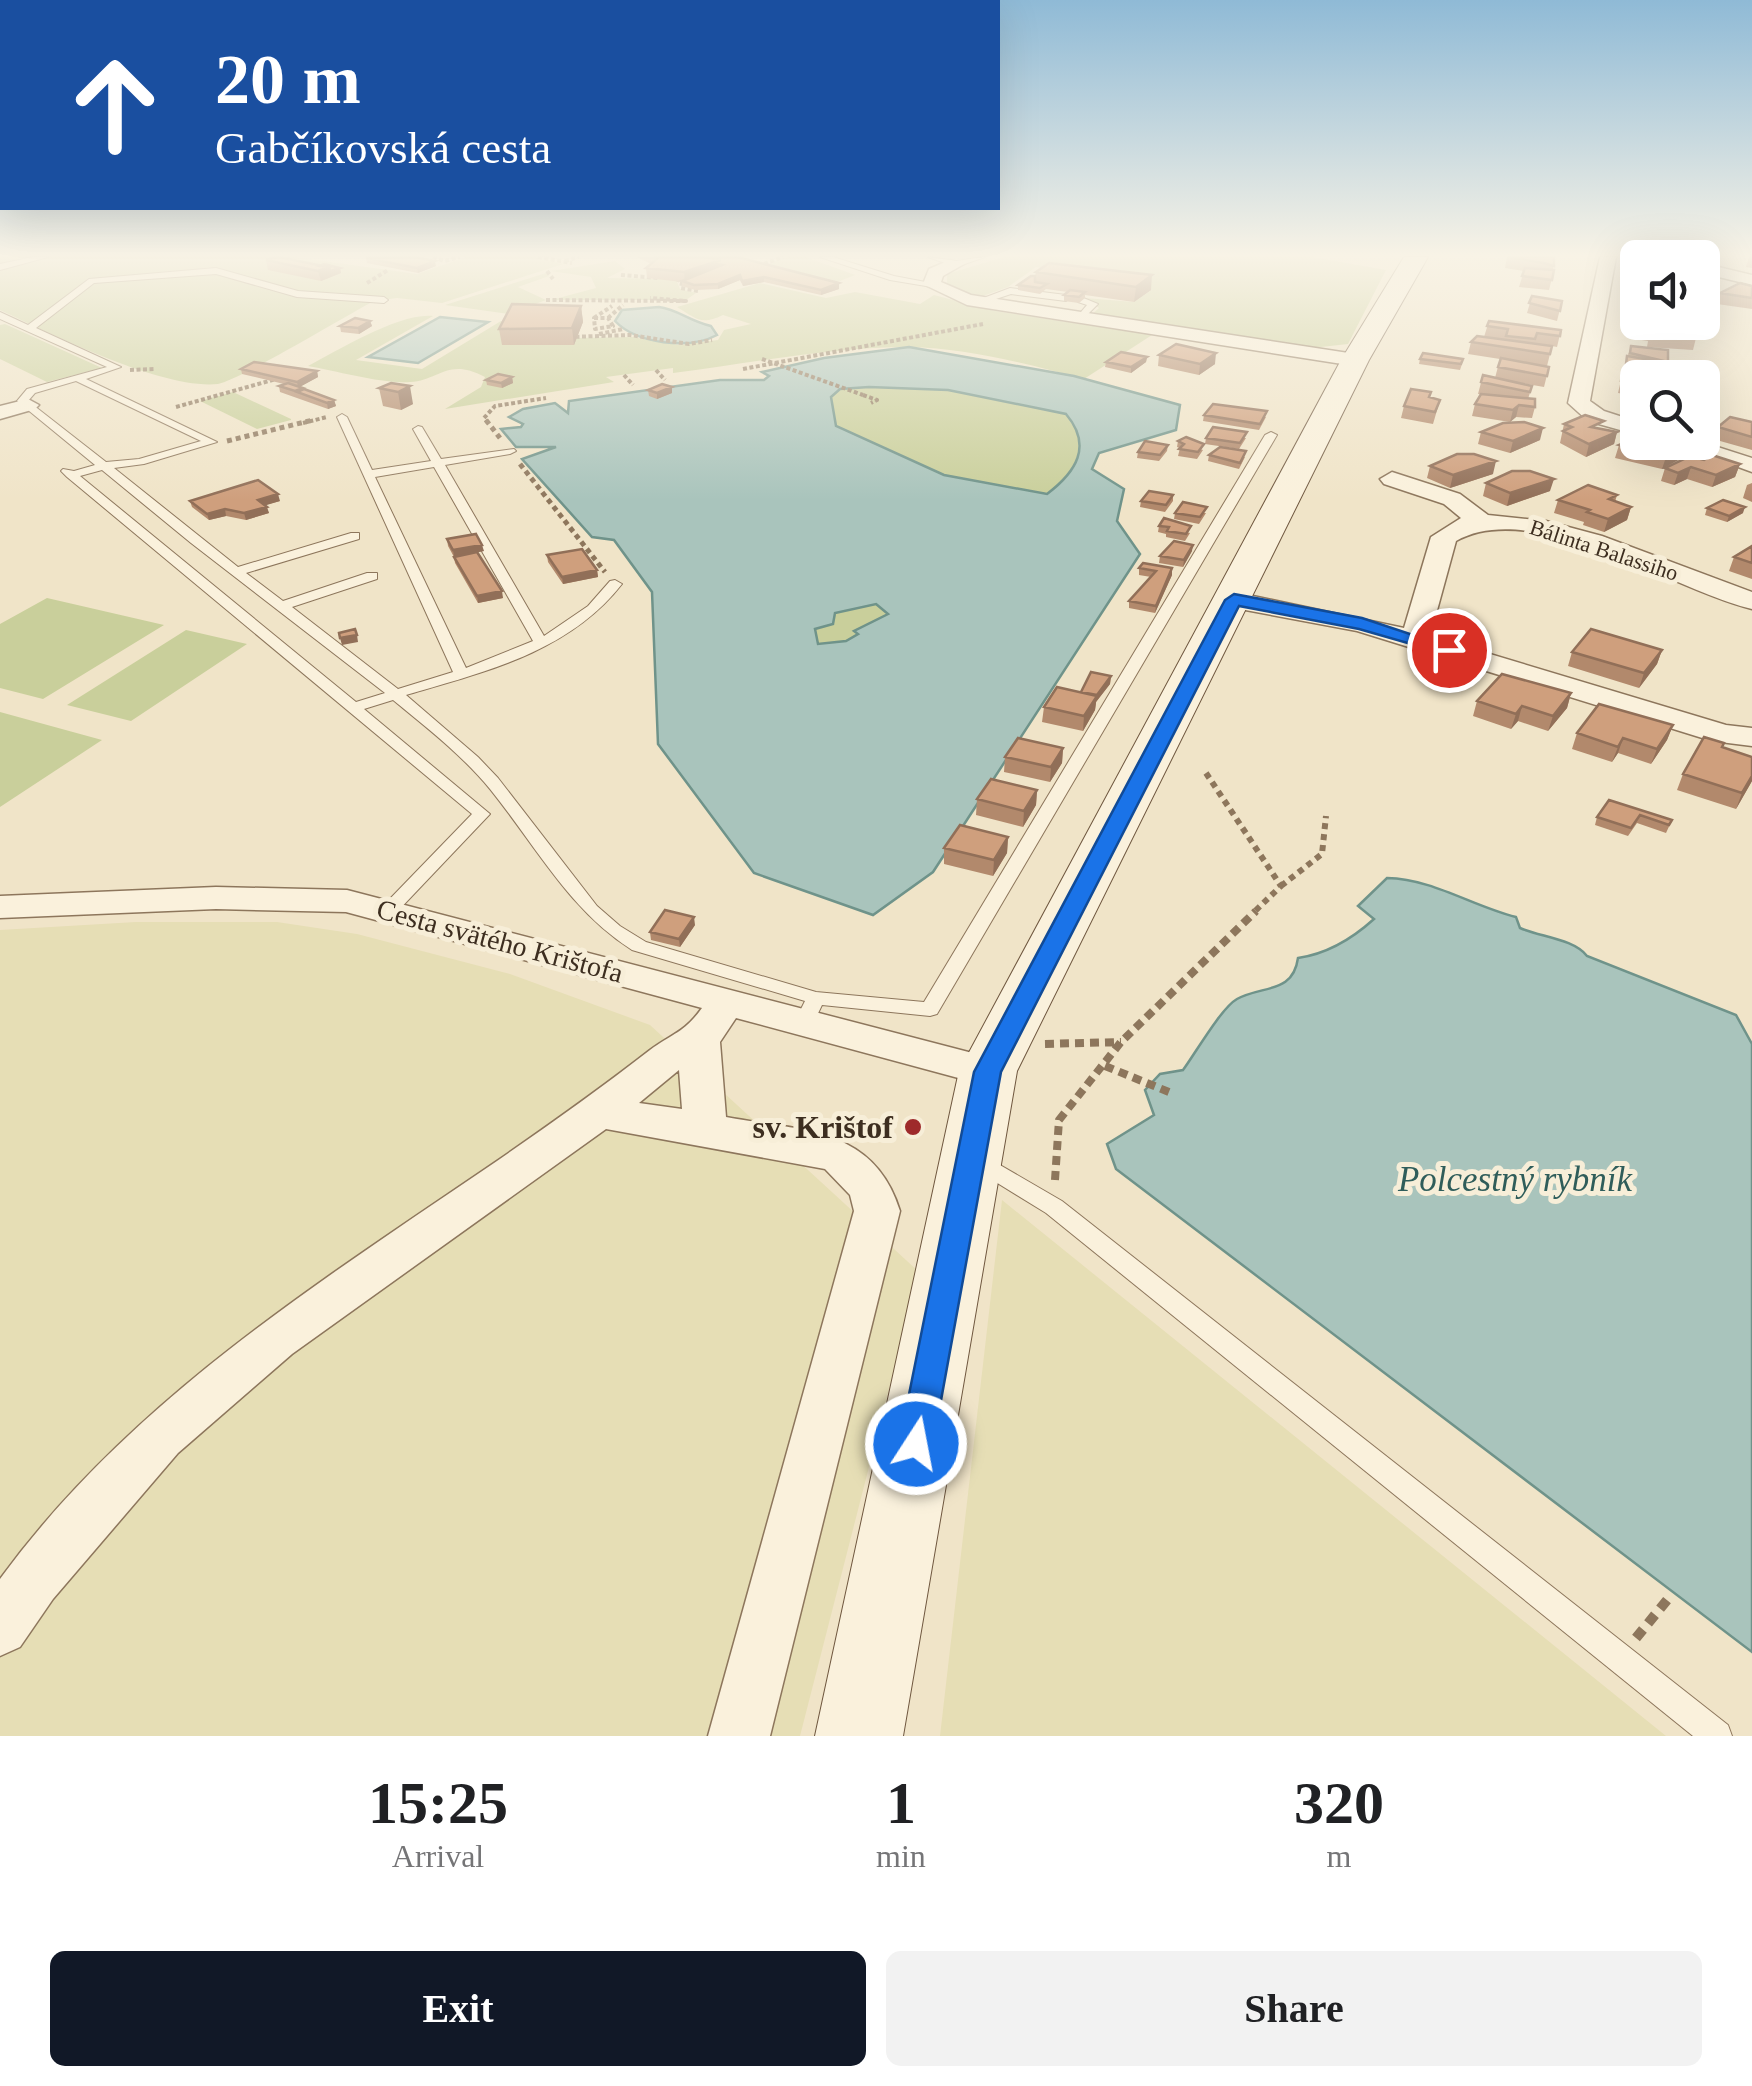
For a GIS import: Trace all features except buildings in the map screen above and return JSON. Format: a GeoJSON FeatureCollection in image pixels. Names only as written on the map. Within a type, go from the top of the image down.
{"type":"FeatureCollection","features":[{"type":"Feature","properties":{"kind":"main road"},"geometry":{"type":"LineString","coordinates":[[859,1736],[993,1058],[1368,338]]}},
{"type":"Feature","properties":{"kind":"street"},"geometry":{"type":"LineString","coordinates":[[1235,338],[1355,360]]}},
{"type":"Feature","properties":{"kind":"street"},"geometry":{"type":"LineString","coordinates":[[1592,338],[1579,403],[1596,416],[1620,423]]}},
{"type":"Feature","properties":{"kind":"street"},"geometry":{"type":"LineString","coordinates":[[0,413],[28,405]]}},
{"type":"Feature","properties":{"kind":"street"},"geometry":{"type":"LineString","coordinates":[[1720,454],[1752,464]]}},
{"type":"Feature","properties":{"kind":"street"},"geometry":{"type":"LineString","coordinates":[[1392,478],[1452,500],[1480,521]]}},
{"type":"Feature","properties":{"kind":"street"},"geometry":{"type":"LineString","coordinates":[[1415,639],[1444,537],[1452,528],[1480,521]]}},
{"type":"Feature","properties":{"kind":"street","name":"Bálinta Balassiho"},"geometry":{"type":"LineString","coordinates":[[1480,521],[1542,526],[1752,601]]}},
{"type":"Feature","properties":{"kind":"street"},"geometry":{"type":"LineString","coordinates":[[1234,600],[1362,624],[1724,734],[1752,736]]}},
{"type":"Feature","properties":{"kind":"street","name":"Cesta svätého Krištofa"},"geometry":{"type":"LineString","coordinates":[[0,907],[216,898],[347,901],[388,911],[713,1022],[810,1011],[993,1058]]}},
{"type":"Feature","properties":{"kind":"street"},"geometry":{"type":"LineString","coordinates":[[0,1627],[17,1576],[160,1436],[275,1339],[599,1112],[713,1022]]}},
{"type":"Feature","properties":{"kind":"street"},"geometry":{"type":"LineString","coordinates":[[707,1129],[700,1095],[713,1022]]}},
{"type":"Feature","properties":{"kind":"street"},"geometry":{"type":"LineString","coordinates":[[599,1112],[838,1155],[870,1186],[877,1211],[739,1736]]}},
{"type":"Feature","properties":{"kind":"lane"},"geometry":{"type":"LineString","coordinates":[[50,338],[116,367],[31,391],[22,401],[162,517],[395,692],[480,768],[614,934],[810,1011],[930,1009],[1271,434]]}},
{"type":"Feature","properties":{"kind":"lane"},"geometry":{"type":"LineString","coordinates":[[77,378],[211,442]]}},
{"type":"Feature","properties":{"kind":"lane"},"geometry":{"type":"LineString","coordinates":[[338,416],[370,474],[460,671]]}},
{"type":"Feature","properties":{"kind":"lane"},"geometry":{"type":"LineString","coordinates":[[418,428],[542,644]]}},
{"type":"Feature","properties":{"kind":"lane"},"geometry":{"type":"LineString","coordinates":[[211,442],[140,462],[67,471],[482,814]]}},
{"type":"Feature","properties":{"kind":"lane"},"geometry":{"type":"LineString","coordinates":[[370,474],[510,450]]}},
{"type":"Feature","properties":{"kind":"lane"},"geometry":{"type":"LineString","coordinates":[[237,572],[355,536]]}},
{"type":"Feature","properties":{"kind":"lane"},"geometry":{"type":"LineString","coordinates":[[281,606],[372,576]]}},
{"type":"Feature","properties":{"kind":"lane"},"geometry":{"type":"LineString","coordinates":[[353,708],[542,644],[601,606],[615,584]]}},
{"type":"Feature","properties":{"kind":"lane"},"geometry":{"type":"LineString","coordinates":[[308,667],[344,655]]}},
{"type":"Feature","properties":{"kind":"lane"},"geometry":{"type":"LineString","coordinates":[[388,911],[482,814],[507,804]]}},
{"type":"Feature","properties":{"kind":"lane"},"geometry":{"type":"LineString","coordinates":[[972,1157],[1054,1207],[1718,1736]]}},
{"type":"Feature","properties":{"kind":"path"},"geometry":{"type":"LineString","coordinates":[[650,338],[689,344],[712,340]]}},
{"type":"Feature","properties":{"kind":"path"},"geometry":{"type":"LineString","coordinates":[[743,369],[931,338]]}},
{"type":"Feature","properties":{"kind":"path"},"geometry":{"type":"LineString","coordinates":[[762,358],[877,400],[871,403]]}},
{"type":"Feature","properties":{"kind":"path"},"geometry":{"type":"LineString","coordinates":[[656,370],[664,380]]}},
{"type":"Feature","properties":{"kind":"path"},"geometry":{"type":"LineString","coordinates":[[624,374],[633,385]]}},
{"type":"Feature","properties":{"kind":"path"},"geometry":{"type":"LineString","coordinates":[[153,413],[276,379]]}},
{"type":"Feature","properties":{"kind":"path"},"geometry":{"type":"LineString","coordinates":[[546,398],[495,406],[484,418],[615,584]]}},
{"type":"Feature","properties":{"kind":"path"},"geometry":{"type":"LineString","coordinates":[[211,442],[241,439],[338,416]]}},
{"type":"Feature","properties":{"kind":"path"},"geometry":{"type":"LineString","coordinates":[[1206,773],[1281,886]]}},
{"type":"Feature","properties":{"kind":"path"},"geometry":{"type":"LineString","coordinates":[[1054,1207],[1059,1120],[1122,1042],[1281,886],[1322,854],[1326,816]]}},
{"type":"Feature","properties":{"kind":"path"},"geometry":{"type":"LineString","coordinates":[[993,1058],[1122,1042]]}},
{"type":"Feature","properties":{"kind":"path"},"geometry":{"type":"LineString","coordinates":[[1105,1066],[1169,1092]]}},
{"type":"Feature","properties":{"kind":"path"},"geometry":{"type":"LineString","coordinates":[[1619,1658],[1672,1594]]}},
{"type":"Feature","properties":{"kind":"shaded area"},"geometry":{"type":"Polygon","coordinates":[[[136,922],[277,922],[357,934],[510,974],[650,1025],[919,1272],[800,1736],[0,1736],[0,930],[136,922]]]}},
{"type":"Feature","properties":{"kind":"shaded area"},"geometry":{"type":"Polygon","coordinates":[[[1002,1200],[1666,1736],[940,1736],[1002,1200]]]}},
{"type":"Feature","properties":{"kind":"green space"},"geometry":{"type":"Polygon","coordinates":[[[0,338],[36,338],[102,368],[47,382],[0,359],[0,338]]]}},
{"type":"Feature","properties":{"kind":"green space"},"geometry":{"type":"Polygon","coordinates":[[[60,338],[308,338],[218,384],[195,384],[138,370],[60,338]]]}},
{"type":"Feature","properties":{"kind":"green space"},"geometry":{"type":"Polygon","coordinates":[[[362,338],[394,338],[356,360],[422,369],[473,338],[506,338],[503,345],[573,345],[576,338],[638,338],[680,345],[718,340],[1147,338],[1084,379],[975,354],[931,348],[880,348],[673,373],[673,368],[606,377],[614,382],[445,409],[481,387],[485,377],[453,369],[399,382],[308,366],[362,338]]]}},
{"type":"Feature","properties":{"kind":"green space"},"geometry":{"type":"Polygon","coordinates":[[[1243,338],[1351,338],[1348,344],[1312,348],[1243,338]]]}},
{"type":"Feature","properties":{"kind":"green space"},"geometry":{"type":"Polygon","coordinates":[[[840,389],[948,390],[1066,414],[1078,437],[1078,458],[1066,477],[1047,494],[944,475],[836,426],[830,398],[840,389]]]}},
{"type":"Feature","properties":{"kind":"green space"},"geometry":{"type":"Polygon","coordinates":[[[233,392],[291,420],[257,429],[200,401],[233,392]]]}},
{"type":"Feature","properties":{"kind":"green space"},"geometry":{"type":"Polygon","coordinates":[[[47,598],[164,625],[43,699],[0,688],[0,624],[47,598]]]}},
{"type":"Feature","properties":{"kind":"green space"},"geometry":{"type":"Polygon","coordinates":[[[876,604],[889,614],[846,641],[818,644],[815,629],[832,624],[835,613],[876,604]]]}},
{"type":"Feature","properties":{"kind":"green space"},"geometry":{"type":"Polygon","coordinates":[[[186,630],[247,644],[131,721],[67,705],[186,630]]]}},
{"type":"Feature","properties":{"kind":"green space"},"geometry":{"type":"Polygon","coordinates":[[[0,712],[102,740],[0,807],[0,712]]]}},
{"type":"Feature","properties":{"kind":"water"},"geometry":{"type":"Polygon","coordinates":[[[402,338],[461,338],[418,363],[368,357],[402,338]]]}},
{"type":"Feature","properties":{"kind":"water"},"geometry":{"type":"Polygon","coordinates":[[[647,338],[710,338],[678,343],[647,338]]]}},
{"type":"Feature","properties":{"kind":"water"},"geometry":{"type":"Polygon","coordinates":[[[909,347],[1074,376],[1180,405],[1176,430],[1099,453],[1092,469],[1124,489],[1117,521],[1140,554],[933,872],[873,915],[754,873],[658,744],[652,592],[614,540],[592,537],[522,459],[556,447],[516,447],[501,429],[521,427],[523,424],[509,417],[523,409],[555,403],[568,413],[569,401],[720,380],[764,380],[769,376],[762,372],[824,358],[909,347]],[[840,389],[831,397],[836,426],[944,475],[1047,494],[1066,477],[1078,458],[1078,437],[1066,414],[948,390],[840,389]],[[876,604],[835,613],[833,624],[815,629],[818,644],[846,641],[858,634],[854,631],[888,614],[876,604]]]}},
{"type":"Feature","properties":{"kind":"water","name":"Polcestný rybník"},"geometry":{"type":"Polygon","coordinates":[[[1387,878],[1420,883],[1516,917],[1520,928],[1566,942],[1587,956],[1736,1015],[1752,1044],[1752,1652],[1116,1169],[1107,1144],[1154,1115],[1145,1090],[1160,1074],[1183,1070],[1216,1021],[1237,999],[1283,983],[1295,970],[1298,958],[1339,944],[1374,919],[1358,906],[1387,878]]]}},
{"type":"Feature","properties":{"kind":"place","name":"sv. Krištof"},"geometry":{"type":"Point","coordinates":[913,1127]}},
{"type":"Feature","properties":{"kind":"route"},"geometry":{"type":"LineString","coordinates":[[916,1444],[988,1072],[998,1045],[1234,600],[1362,624],[1449,650]]}}]}
